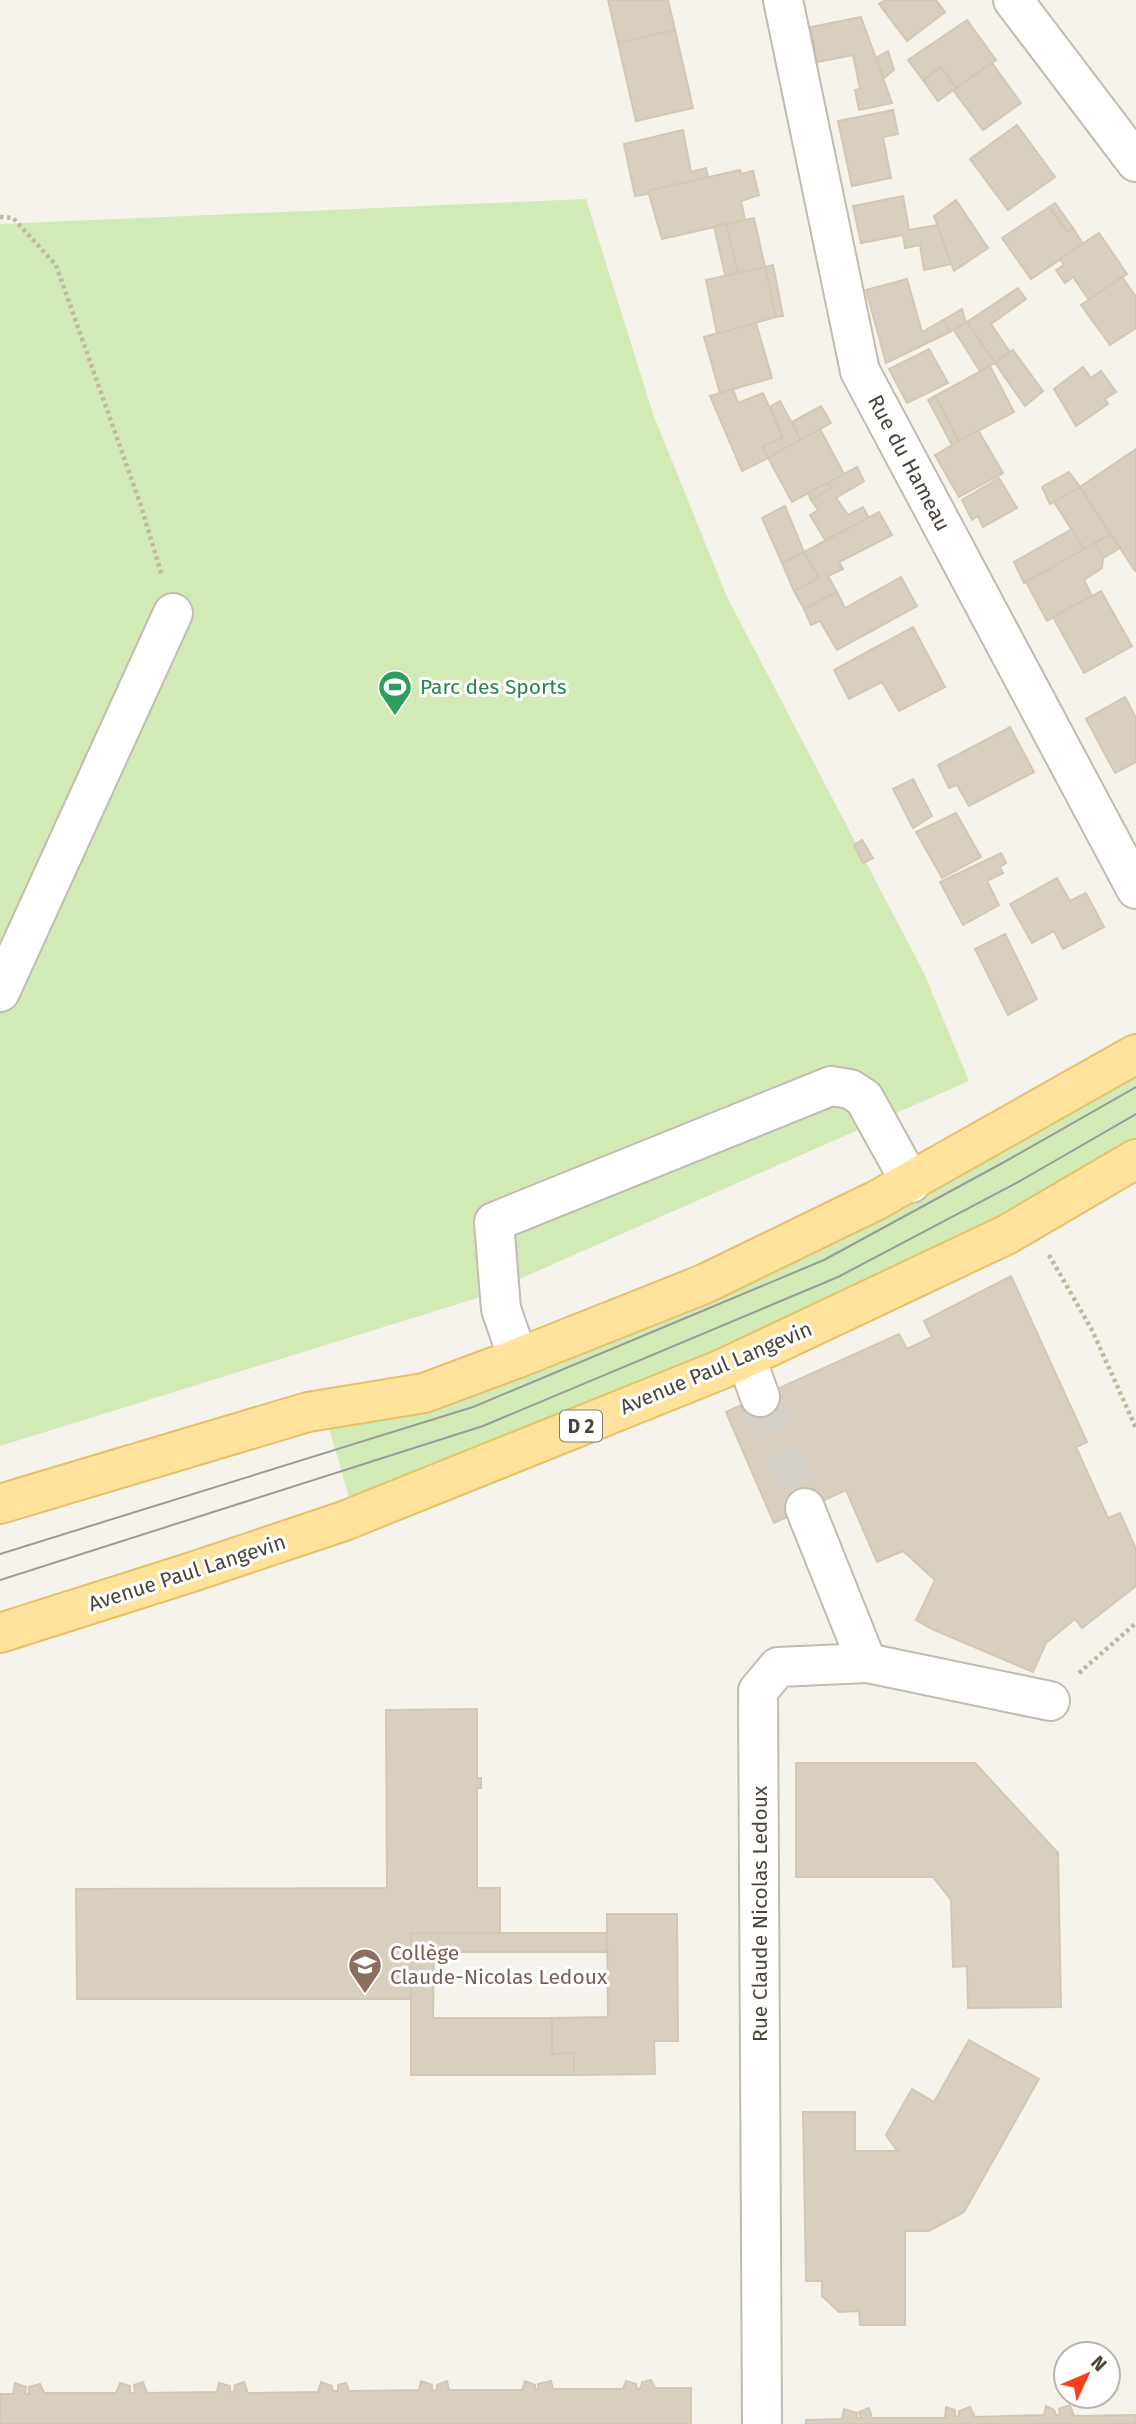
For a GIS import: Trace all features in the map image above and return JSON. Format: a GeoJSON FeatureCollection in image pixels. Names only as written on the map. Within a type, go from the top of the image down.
{"type":"FeatureCollection","features":[{"type":"Feature","properties":{"kind":"main road"},"geometry":{"type":"LineString","coordinates":[[0,1504],[308,1412],[424,1393],[518,1358],[704,1284],[911,1182],[1136,1054]]}},
{"type":"Feature","properties":{"kind":"main road","name":"Avenue Paul Langevin"},"geometry":{"type":"LineString","coordinates":[[0,1633],[192,1573],[344,1521],[720,1370],[1006,1235],[1136,1159]]}},
{"type":"Feature","properties":{"kind":"street","name":"Rue du Hameau"},"geometry":{"type":"LineString","coordinates":[[783,0],[860,371],[1136,889]]}},
{"type":"Feature","properties":{"kind":"street"},"geometry":{"type":"LineString","coordinates":[[1018,7],[1136,142]]}},
{"type":"Feature","properties":{"kind":"street"},"geometry":{"type":"LineString","coordinates":[[1018,7],[1136,162]]}},
{"type":"Feature","properties":{"kind":"street"},"geometry":{"type":"LineString","coordinates":[[0,992],[173,613]]}},
{"type":"Feature","properties":{"kind":"street"},"geometry":{"type":"LineString","coordinates":[[518,1358],[501,1309],[494,1222],[831,1086],[850,1089],[864,1098],[911,1182]]}},
{"type":"Feature","properties":{"kind":"street"},"geometry":{"type":"LineString","coordinates":[[746,1358],[760,1397]]}},
{"type":"Feature","properties":{"kind":"street"},"geometry":{"type":"LineString","coordinates":[[805,1508],[867,1663]]}},
{"type":"Feature","properties":{"kind":"street","name":"Rue Claude Nicolas Ledoux"},"geometry":{"type":"LineString","coordinates":[[762,2424],[758,1691],[778,1667],[867,1663],[1050,1701]]}},
{"type":"Feature","properties":{"kind":"path"},"geometry":{"type":"LineString","coordinates":[[0,217],[13,218],[56,265],[141,506],[173,613]]}},
{"type":"Feature","properties":{"kind":"path"},"geometry":{"type":"LineString","coordinates":[[1047,1251],[1092,1330],[1136,1428]]}},
{"type":"Feature","properties":{"kind":"path"},"geometry":{"type":"LineString","coordinates":[[1050,1701],[1136,1623]]}},
{"type":"Feature","properties":{"kind":"green space","name":"Parc des Sports"},"geometry":{"type":"Polygon","coordinates":[[[586,199],[653,414],[727,597],[924,973],[969,1081],[474,1299],[0,1446],[0,224],[586,199]]]}},
{"type":"Feature","properties":{"kind":"green space"},"geometry":{"type":"Polygon","coordinates":[[[1136,1069],[1136,1140],[1009,1213],[879,1282],[791,1323],[351,1504],[327,1421],[392,1411],[1136,1069]]]}},
{"type":"Feature","properties":{"kind":"building"},"geometry":{"type":"Polygon","coordinates":[[[608,0],[668,0],[675,30],[618,43],[608,0]]]}},
{"type":"Feature","properties":{"kind":"building"},"geometry":{"type":"Polygon","coordinates":[[[885,0],[936,0],[945,12],[907,41],[879,4],[885,0]]]}},
{"type":"Feature","properties":{"kind":"building"},"geometry":{"type":"Polygon","coordinates":[[[861,17],[892,103],[859,110],[855,90],[860,89],[853,55],[817,62],[811,27],[861,17]]]}},
{"type":"Feature","properties":{"kind":"building"},"geometry":{"type":"Polygon","coordinates":[[[967,20],[996,60],[956,88],[941,67],[923,80],[908,60],[967,20]]]}},
{"type":"Feature","properties":{"kind":"building"},"geometry":{"type":"Polygon","coordinates":[[[675,30],[693,108],[636,121],[618,43],[675,30]]]}},
{"type":"Feature","properties":{"kind":"building"},"geometry":{"type":"Polygon","coordinates":[[[888,51],[894,70],[884,78],[876,58],[888,51]]]}},
{"type":"Feature","properties":{"kind":"building"},"geometry":{"type":"Polygon","coordinates":[[[992,63],[1021,103],[983,130],[953,90],[992,63]]]}},
{"type":"Feature","properties":{"kind":"building"},"geometry":{"type":"Polygon","coordinates":[[[941,67],[956,88],[938,101],[923,80],[941,67]]]}},
{"type":"Feature","properties":{"kind":"building"},"geometry":{"type":"Polygon","coordinates":[[[893,110],[898,134],[883,137],[891,178],[852,186],[838,121],[893,110]]]}},
{"type":"Feature","properties":{"kind":"building"},"geometry":{"type":"Polygon","coordinates":[[[1017,125],[1055,177],[1008,210],[970,159],[1017,125]]]}},
{"type":"Feature","properties":{"kind":"building"},"geometry":{"type":"Polygon","coordinates":[[[683,130],[691,172],[706,168],[708,177],[635,196],[624,144],[683,130]]]}},
{"type":"Feature","properties":{"kind":"building"},"geometry":{"type":"Polygon","coordinates":[[[740,170],[741,174],[753,171],[759,195],[741,201],[745,220],[662,239],[648,191],[740,170]]]}},
{"type":"Feature","properties":{"kind":"building"},"geometry":{"type":"Polygon","coordinates":[[[903,196],[909,230],[938,225],[952,264],[924,270],[920,245],[905,248],[903,235],[861,243],[853,206],[903,196]]]}},
{"type":"Feature","properties":{"kind":"building"},"geometry":{"type":"Polygon","coordinates":[[[956,200],[988,248],[954,271],[934,216],[956,200]]]}},
{"type":"Feature","properties":{"kind":"building"},"geometry":{"type":"Polygon","coordinates":[[[1055,203],[1073,228],[1068,232],[1049,207],[1055,203]]]}},
{"type":"Feature","properties":{"kind":"building"},"geometry":{"type":"Polygon","coordinates":[[[1049,207],[1068,232],[1073,228],[1083,244],[1031,279],[1002,238],[1049,207]]]}},
{"type":"Feature","properties":{"kind":"building"},"geometry":{"type":"Polygon","coordinates":[[[754,218],[765,267],[738,273],[726,224],[754,218]]]}},
{"type":"Feature","properties":{"kind":"building"},"geometry":{"type":"Polygon","coordinates":[[[726,224],[738,273],[725,275],[714,226],[726,224]]]}},
{"type":"Feature","properties":{"kind":"building"},"geometry":{"type":"Polygon","coordinates":[[[1099,233],[1127,274],[1089,300],[1073,277],[1065,283],[1056,270],[1064,265],[1060,259],[1099,233]]]}},
{"type":"Feature","properties":{"kind":"building"},"geometry":{"type":"Polygon","coordinates":[[[773,265],[783,316],[776,317],[765,267],[773,265]]]}},
{"type":"Feature","properties":{"kind":"building"},"geometry":{"type":"Polygon","coordinates":[[[765,267],[776,317],[717,334],[706,280],[765,267]]]}},
{"type":"Feature","properties":{"kind":"building"},"geometry":{"type":"Polygon","coordinates":[[[1122,277],[1136,297],[1136,328],[1110,345],[1081,305],[1122,277]]]}},
{"type":"Feature","properties":{"kind":"building"},"geometry":{"type":"Polygon","coordinates":[[[907,279],[922,332],[943,320],[950,332],[886,363],[866,290],[907,279]]]}},
{"type":"Feature","properties":{"kind":"building"},"geometry":{"type":"Polygon","coordinates":[[[1018,288],[1026,299],[991,324],[1010,352],[995,363],[967,322],[1018,288]]]}},
{"type":"Feature","properties":{"kind":"building"},"geometry":{"type":"Polygon","coordinates":[[[962,309],[966,323],[950,332],[943,320],[962,309]]]}},
{"type":"Feature","properties":{"kind":"building"},"geometry":{"type":"Polygon","coordinates":[[[967,322],[995,363],[980,371],[954,330],[967,322]]]}},
{"type":"Feature","properties":{"kind":"building"},"geometry":{"type":"Polygon","coordinates":[[[756,323],[772,378],[720,393],[704,337],[756,323]]]}},
{"type":"Feature","properties":{"kind":"building"},"geometry":{"type":"Polygon","coordinates":[[[929,349],[948,383],[907,403],[889,369],[929,349]]]}},
{"type":"Feature","properties":{"kind":"building"},"geometry":{"type":"Polygon","coordinates":[[[1013,350],[1043,391],[1025,406],[995,363],[1013,350]]]}},
{"type":"Feature","properties":{"kind":"building"},"geometry":{"type":"Polygon","coordinates":[[[990,366],[1014,412],[959,441],[935,396],[990,366]]]}},
{"type":"Feature","properties":{"kind":"building"},"geometry":{"type":"Polygon","coordinates":[[[1083,367],[1091,378],[1101,371],[1116,392],[1105,399],[1108,404],[1076,426],[1054,389],[1083,367]]]}},
{"type":"Feature","properties":{"kind":"building"},"geometry":{"type":"Polygon","coordinates":[[[733,389],[738,403],[763,393],[783,438],[763,446],[768,458],[742,471],[710,396],[733,389]]]}},
{"type":"Feature","properties":{"kind":"building"},"geometry":{"type":"Polygon","coordinates":[[[935,396],[959,441],[952,445],[928,400],[935,396]]]}},
{"type":"Feature","properties":{"kind":"building"},"geometry":{"type":"Polygon","coordinates":[[[780,401],[801,440],[768,458],[763,446],[783,438],[770,407],[780,401]]]}},
{"type":"Feature","properties":{"kind":"building"},"geometry":{"type":"Polygon","coordinates":[[[821,406],[831,423],[801,440],[792,422],[821,406]]]}},
{"type":"Feature","properties":{"kind":"building"},"geometry":{"type":"Polygon","coordinates":[[[820,429],[844,474],[792,502],[768,458],[820,429]]]}},
{"type":"Feature","properties":{"kind":"building"},"geometry":{"type":"Polygon","coordinates":[[[978,430],[1003,473],[959,497],[935,455],[978,430]]]}},
{"type":"Feature","properties":{"kind":"building"},"geometry":{"type":"Polygon","coordinates":[[[1136,449],[1136,570],[1135,571],[1080,487],[1136,449]]]}},
{"type":"Feature","properties":{"kind":"building"},"geometry":{"type":"Polygon","coordinates":[[[857,467],[864,481],[836,498],[848,515],[863,507],[869,518],[825,540],[810,515],[818,510],[811,500],[831,488],[828,483],[857,467]]]}},
{"type":"Feature","properties":{"kind":"building"},"geometry":{"type":"Polygon","coordinates":[[[1069,472],[1080,487],[1050,504],[1042,487],[1069,472]]]}},
{"type":"Feature","properties":{"kind":"building"},"geometry":{"type":"Polygon","coordinates":[[[999,478],[1017,508],[983,527],[978,516],[972,520],[962,500],[999,478]]]}},
{"type":"Feature","properties":{"kind":"building"},"geometry":{"type":"Polygon","coordinates":[[[828,483],[831,488],[811,500],[808,493],[828,483]]]}},
{"type":"Feature","properties":{"kind":"building"},"geometry":{"type":"Polygon","coordinates":[[[1080,487],[1110,534],[1084,549],[1054,502],[1080,487]]]}},
{"type":"Feature","properties":{"kind":"building"},"geometry":{"type":"Polygon","coordinates":[[[785,506],[804,552],[782,563],[762,518],[785,506]]]}},
{"type":"Feature","properties":{"kind":"building"},"geometry":{"type":"Polygon","coordinates":[[[879,512],[892,535],[839,562],[843,569],[828,576],[837,592],[804,609],[794,591],[819,578],[804,552],[879,512]]]}},
{"type":"Feature","properties":{"kind":"building"},"geometry":{"type":"Polygon","coordinates":[[[1072,529],[1084,549],[1024,583],[1014,562],[1072,529]]]}},
{"type":"Feature","properties":{"kind":"building"},"geometry":{"type":"Polygon","coordinates":[[[1110,534],[1120,548],[1103,558],[1095,543],[1110,534]]]}},
{"type":"Feature","properties":{"kind":"building"},"geometry":{"type":"Polygon","coordinates":[[[1095,543],[1103,558],[1102,568],[1084,580],[1092,596],[1047,621],[1026,582],[1095,543]]]}},
{"type":"Feature","properties":{"kind":"building"},"geometry":{"type":"Polygon","coordinates":[[[804,552],[819,578],[794,591],[782,563],[804,552]]]}},
{"type":"Feature","properties":{"kind":"building"},"geometry":{"type":"Polygon","coordinates":[[[901,577],[917,606],[837,650],[820,621],[811,625],[804,609],[837,592],[845,608],[901,577]]]}},
{"type":"Feature","properties":{"kind":"building"},"geometry":{"type":"Polygon","coordinates":[[[1101,591],[1132,646],[1084,673],[1053,617],[1101,591]]]}},
{"type":"Feature","properties":{"kind":"building"},"geometry":{"type":"Polygon","coordinates":[[[913,627],[945,687],[899,711],[882,682],[849,699],[834,670],[913,627]]]}},
{"type":"Feature","properties":{"kind":"building"},"geometry":{"type":"Polygon","coordinates":[[[1125,697],[1136,718],[1136,762],[1115,773],[1086,719],[1125,697]]]}},
{"type":"Feature","properties":{"kind":"building"},"geometry":{"type":"Polygon","coordinates":[[[1010,727],[1034,772],[969,806],[957,785],[949,788],[938,765],[1010,727]]]}},
{"type":"Feature","properties":{"kind":"building"},"geometry":{"type":"Polygon","coordinates":[[[913,779],[932,816],[913,828],[893,789],[913,779]]]}},
{"type":"Feature","properties":{"kind":"building"},"geometry":{"type":"Polygon","coordinates":[[[956,813],[981,857],[942,878],[916,832],[956,813]]]}},
{"type":"Feature","properties":{"kind":"building"},"geometry":{"type":"Polygon","coordinates":[[[862,840],[873,858],[863,863],[854,845],[862,840]]]}},
{"type":"Feature","properties":{"kind":"building"},"geometry":{"type":"Polygon","coordinates":[[[1001,853],[1006,863],[1000,867],[1003,873],[987,881],[999,905],[963,925],[940,882],[1001,853]]]}},
{"type":"Feature","properties":{"kind":"building"},"geometry":{"type":"Polygon","coordinates":[[[1057,878],[1070,901],[1086,893],[1104,927],[1063,949],[1054,931],[1032,943],[1010,904],[1057,878]]]}},
{"type":"Feature","properties":{"kind":"building"},"geometry":{"type":"Polygon","coordinates":[[[1005,934],[1037,999],[1008,1015],[975,949],[1005,934]]]}},
{"type":"Feature","properties":{"kind":"building"},"geometry":{"type":"Polygon","coordinates":[[[1011,1276],[1087,1442],[1076,1447],[1108,1518],[1120,1513],[1136,1549],[1136,1586],[1082,1628],[1075,1619],[1046,1643],[1033,1672],[916,1620],[935,1580],[903,1551],[877,1562],[846,1490],[774,1523],[726,1412],[899,1334],[907,1349],[932,1337],[924,1321],[1011,1276]]]}},
{"type":"Feature","properties":{"kind":"building"},"geometry":{"type":"Polygon","coordinates":[[[477,1709],[477,1778],[481,1778],[481,1788],[477,1788],[477,1888],[500,1888],[500,1933],[411,1933],[411,1999],[77,1999],[76,1889],[387,1888],[386,1710],[477,1709]]]}},
{"type":"Feature","properties":{"kind":"building"},"geometry":{"type":"Polygon","coordinates":[[[796,1763],[975,1763],[1058,1853],[1061,2007],[968,2008],[967,1966],[953,1967],[951,1900],[933,1877],[796,1877],[796,1763]]]}},
{"type":"Feature","properties":{"kind":"building"},"geometry":{"type":"Polygon","coordinates":[[[607,1914],[677,1914],[678,2041],[654,2041],[655,2074],[574,2075],[574,2053],[552,2054],[552,2018],[608,2017],[607,1914]]]}},
{"type":"Feature","properties":{"kind":"building"},"geometry":{"type":"Polygon","coordinates":[[[411,1933],[607,1933],[607,1952],[434,1952],[433,2018],[552,2018],[552,2054],[574,2053],[574,2075],[411,2075],[411,1933]]]}},
{"type":"Feature","properties":{"kind":"building"},"geometry":{"type":"Polygon","coordinates":[[[969,2040],[1039,2079],[964,2212],[929,2231],[905,2231],[905,2325],[860,2325],[859,2311],[839,2312],[822,2296],[822,2281],[806,2281],[803,2112],[855,2112],[855,2151],[897,2151],[886,2135],[912,2089],[934,2102],[969,2040]]]}},
{"type":"Feature","properties":{"kind":"building"},"geometry":{"type":"Polygon","coordinates":[[[651,2380],[655,2388],[691,2388],[691,2424],[0,2424],[0,2394],[13,2394],[15,2383],[26,2387],[25,2394],[29,2394],[29,2387],[40,2384],[44,2393],[116,2393],[120,2383],[130,2386],[130,2393],[135,2393],[134,2385],[143,2382],[147,2393],[217,2392],[219,2383],[230,2386],[230,2392],[234,2392],[235,2385],[244,2382],[248,2393],[318,2392],[321,2382],[332,2386],[333,2391],[338,2391],[338,2385],[346,2383],[349,2391],[419,2390],[421,2381],[432,2385],[432,2391],[437,2390],[437,2385],[447,2381],[449,2390],[522,2390],[525,2381],[535,2385],[535,2390],[538,2389],[538,2384],[551,2381],[553,2389],[623,2389],[626,2381],[636,2384],[637,2389],[641,2388],[642,2382],[651,2380]]]}},
{"type":"Feature","properties":{"kind":"building"},"geometry":{"type":"Polygon","coordinates":[[[1046,2406],[1054,2410],[1056,2415],[1060,2415],[1059,2410],[1072,2410],[1074,2416],[1136,2415],[1136,2424],[806,2424],[806,2420],[842,2419],[844,2409],[857,2413],[857,2418],[861,2418],[859,2412],[869,2408],[872,2418],[945,2418],[946,2407],[955,2410],[955,2417],[959,2416],[959,2411],[970,2407],[975,2417],[1044,2415],[1046,2406]]]}},
{"type":"Feature","properties":{"kind":"tunnel"},"geometry":{"type":"LineString","coordinates":[[760,1397],[805,1508]]}},
{"type":"Feature","properties":{"kind":"tram line"},"geometry":{"type":"LineString","coordinates":[[0,1554],[473,1407],[824,1260],[1136,1087]]}},
{"type":"Feature","properties":{"kind":"tram line"},"geometry":{"type":"LineString","coordinates":[[0,1580],[483,1426],[838,1277],[1020,1181],[1136,1114]]}},
{"type":"Feature","properties":{"kind":"place","name":"Parc des Sports"},"geometry":{"type":"Point","coordinates":[395,717]}},
{"type":"Feature","properties":{"kind":"place","name":"Collège Claude-Nicolas Ledoux"},"geometry":{"type":"Point","coordinates":[365,1995]}}]}
